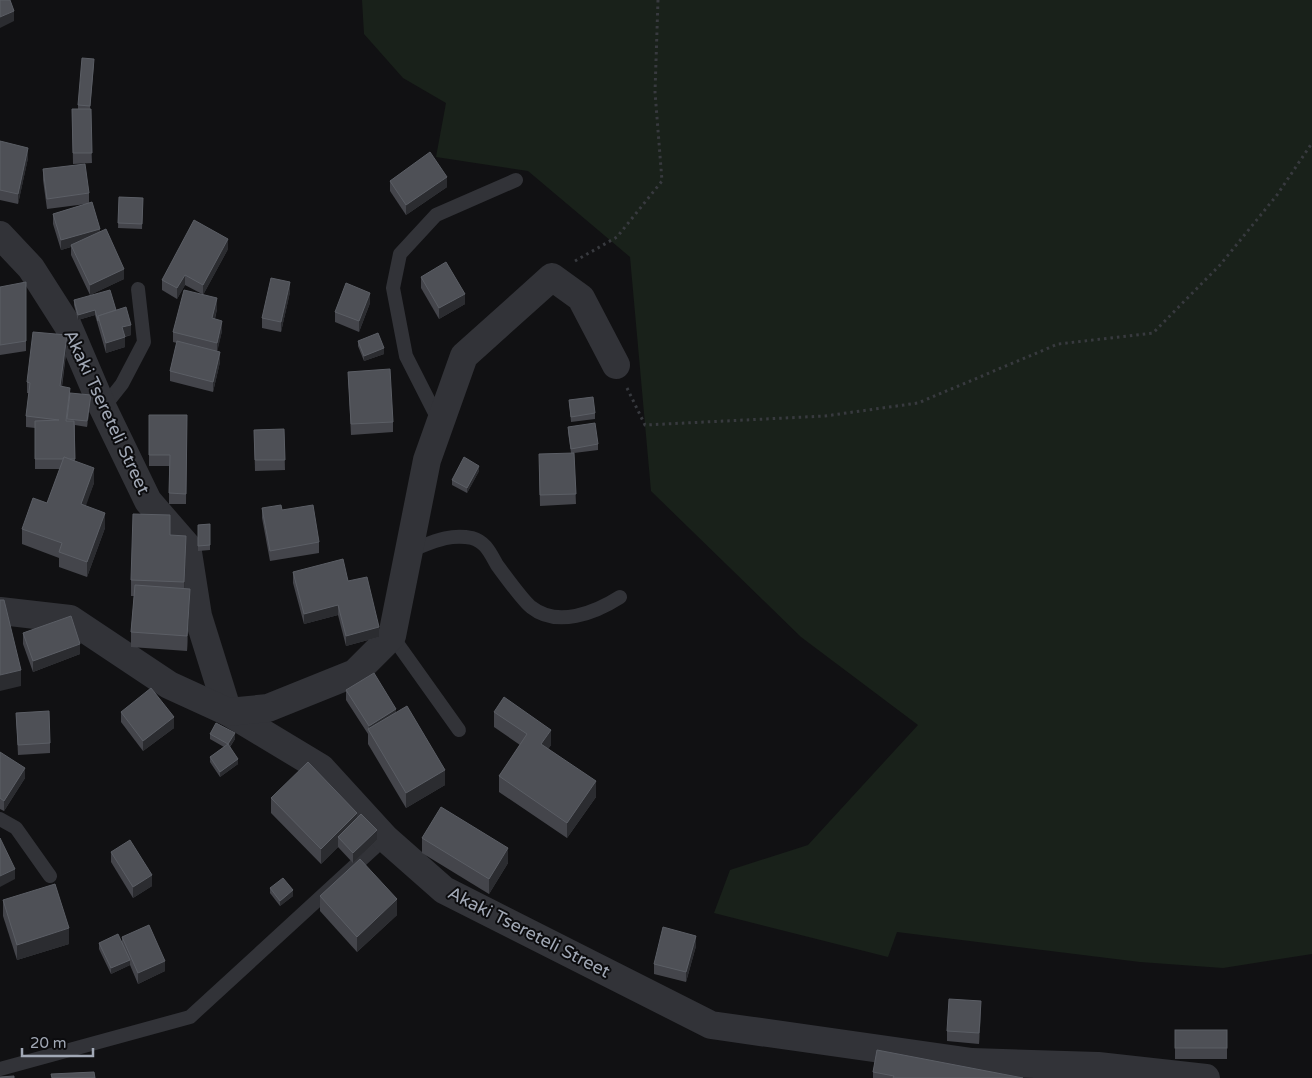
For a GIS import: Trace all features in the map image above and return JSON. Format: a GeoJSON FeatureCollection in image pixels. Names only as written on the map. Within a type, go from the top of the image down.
{"type":"FeatureCollection","features":[{"type":"Feature","properties":{"kind":"street","name":"Akaki Tsereteli Street"},"geometry":{"type":"LineString","coordinates":[[0,235],[31,268],[68,326],[103,408],[148,501],[187,546],[198,616],[228,712],[321,768],[385,838],[444,890],[711,1025],[972,1062],[1098,1066],[1206,1078]]}},
{"type":"Feature","properties":{"kind":"street"},"geometry":{"type":"LineString","coordinates":[[0,611],[70,619],[169,685],[228,712],[268,708],[355,673],[392,636],[427,460],[464,356],[552,277],[582,298],[616,365]]}},
{"type":"Feature","properties":{"kind":"lane"},"geometry":{"type":"LineString","coordinates":[[440,424],[406,356],[393,288],[400,254],[436,215],[516,180]]}},
{"type":"Feature","properties":{"kind":"lane"},"geometry":{"type":"LineString","coordinates":[[103,408],[122,384],[144,342],[138,289]]}},
{"type":"Feature","properties":{"kind":"lane"},"geometry":{"type":"LineString","coordinates":[[409,551],[451,536],[473,539],[486,546],[498,566],[530,607],[548,616],[572,617],[585,614],[620,597]]}},
{"type":"Feature","properties":{"kind":"lane"},"geometry":{"type":"LineString","coordinates":[[392,636],[459,730]]}},
{"type":"Feature","properties":{"kind":"lane"},"geometry":{"type":"LineString","coordinates":[[0,819],[16,828],[50,876]]}},
{"type":"Feature","properties":{"kind":"lane"},"geometry":{"type":"LineString","coordinates":[[0,1069],[190,1017],[385,838]]}},
{"type":"Feature","properties":{"kind":"path"},"geometry":{"type":"LineString","coordinates":[[552,277],[617,237],[662,180],[655,92],[658,0]]}},
{"type":"Feature","properties":{"kind":"path"},"geometry":{"type":"LineString","coordinates":[[616,365],[646,425],[825,416],[918,403],[1058,344],[1154,332],[1220,265],[1277,195],[1312,143]]}},
{"type":"Feature","properties":{"kind":"shaded area"},"geometry":{"type":"Polygon","coordinates":[[[362,0],[1312,0],[1312,954],[1223,968],[1140,962],[897,932],[888,957],[714,913],[730,870],[808,845],[918,725],[801,637],[651,491],[630,257],[528,171],[436,157],[446,103],[403,78],[364,34],[362,0]]]}},
{"type":"Feature","properties":{"kind":"building"},"geometry":{"type":"Polygon","coordinates":[[[0,0],[10,0],[14,11],[0,17],[0,0]]]}},
{"type":"Feature","properties":{"kind":"building"},"geometry":{"type":"Polygon","coordinates":[[[82,58],[94,59],[90,106],[78,105],[82,58]]]}},
{"type":"Feature","properties":{"kind":"building"},"geometry":{"type":"Polygon","coordinates":[[[72,109],[91,109],[92,153],[73,153],[72,109]]]}},
{"type":"Feature","properties":{"kind":"building"},"geometry":{"type":"Polygon","coordinates":[[[0,141],[28,148],[18,194],[0,190],[0,141]]]}},
{"type":"Feature","properties":{"kind":"building"},"geometry":{"type":"Polygon","coordinates":[[[430,152],[447,177],[406,205],[390,181],[430,152]]]}},
{"type":"Feature","properties":{"kind":"building"},"geometry":{"type":"Polygon","coordinates":[[[85,164],[89,193],[47,199],[43,169],[85,164]]]}},
{"type":"Feature","properties":{"kind":"building"},"geometry":{"type":"Polygon","coordinates":[[[119,197],[143,198],[142,224],[118,223],[119,197]]]}},
{"type":"Feature","properties":{"kind":"building"},"geometry":{"type":"Polygon","coordinates":[[[92,202],[100,229],[61,240],[53,214],[92,202]]]}},
{"type":"Feature","properties":{"kind":"building"},"geometry":{"type":"Polygon","coordinates":[[[194,220],[228,239],[203,285],[185,275],[177,288],[162,280],[194,220]]]}},
{"type":"Feature","properties":{"kind":"building"},"geometry":{"type":"Polygon","coordinates":[[[106,229],[124,269],[90,285],[71,245],[106,229]]]}},
{"type":"Feature","properties":{"kind":"building"},"geometry":{"type":"Polygon","coordinates":[[[446,262],[465,294],[439,308],[421,277],[446,262]]]}},
{"type":"Feature","properties":{"kind":"building"},"geometry":{"type":"Polygon","coordinates":[[[271,278],[290,282],[281,322],[262,318],[271,278]]]}},
{"type":"Feature","properties":{"kind":"building"},"geometry":{"type":"Polygon","coordinates":[[[26,282],[26,341],[0,345],[0,287],[26,282]]]}},
{"type":"Feature","properties":{"kind":"building"},"geometry":{"type":"Polygon","coordinates":[[[346,283],[370,293],[359,321],[335,312],[346,283]]]}},
{"type":"Feature","properties":{"kind":"building"},"geometry":{"type":"Polygon","coordinates":[[[110,290],[116,310],[98,316],[98,321],[95,310],[78,315],[74,300],[110,290]]]}},
{"type":"Feature","properties":{"kind":"building"},"geometry":{"type":"Polygon","coordinates":[[[184,290],[217,298],[212,318],[222,321],[217,343],[173,332],[184,290]]]}},
{"type":"Feature","properties":{"kind":"building"},"geometry":{"type":"Polygon","coordinates":[[[126,307],[131,325],[122,327],[125,337],[106,343],[98,316],[126,307]]]}},
{"type":"Feature","properties":{"kind":"building"},"geometry":{"type":"Polygon","coordinates":[[[33,332],[67,335],[60,386],[70,388],[66,421],[74,421],[75,459],[64,457],[63,459],[35,459],[35,421],[59,420],[26,416],[30,383],[27,382],[33,332]]]}},
{"type":"Feature","properties":{"kind":"building"},"geometry":{"type":"Polygon","coordinates":[[[378,333],[384,348],[364,356],[358,341],[378,333]]]}},
{"type":"Feature","properties":{"kind":"building"},"geometry":{"type":"Polygon","coordinates":[[[177,341],[220,352],[213,382],[170,371],[177,341]]]}},
{"type":"Feature","properties":{"kind":"building"},"geometry":{"type":"Polygon","coordinates":[[[390,369],[393,422],[351,424],[348,372],[390,369]]]}},
{"type":"Feature","properties":{"kind":"building"},"geometry":{"type":"Polygon","coordinates":[[[70,393],[91,395],[87,421],[67,419],[70,393]]]}},
{"type":"Feature","properties":{"kind":"building"},"geometry":{"type":"Polygon","coordinates":[[[593,397],[595,413],[571,417],[569,400],[593,397]]]}},
{"type":"Feature","properties":{"kind":"building"},"geometry":{"type":"Polygon","coordinates":[[[149,415],[187,415],[186,494],[169,493],[170,455],[149,455],[149,415]]]}},
{"type":"Feature","properties":{"kind":"building"},"geometry":{"type":"Polygon","coordinates":[[[595,423],[598,444],[571,449],[568,427],[595,423]]]}},
{"type":"Feature","properties":{"kind":"building"},"geometry":{"type":"Polygon","coordinates":[[[284,429],[285,460],[255,460],[254,430],[284,429]]]}},
{"type":"Feature","properties":{"kind":"building"},"geometry":{"type":"Polygon","coordinates":[[[574,453],[576,494],[540,495],[539,454],[574,453]]]}},
{"type":"Feature","properties":{"kind":"building"},"geometry":{"type":"Polygon","coordinates":[[[64,457],[94,468],[81,504],[105,513],[87,562],[59,552],[62,543],[22,529],[33,498],[47,503],[64,457]]]}},
{"type":"Feature","properties":{"kind":"building"},"geometry":{"type":"Polygon","coordinates":[[[464,457],[479,466],[467,488],[452,480],[464,457]]]}},
{"type":"Feature","properties":{"kind":"building"},"geometry":{"type":"Polygon","coordinates":[[[281,505],[282,510],[313,505],[319,542],[270,551],[262,508],[281,505]]]}},
{"type":"Feature","properties":{"kind":"building"},"geometry":{"type":"Polygon","coordinates":[[[133,514],[170,515],[170,535],[186,536],[184,582],[131,580],[133,514]]]}},
{"type":"Feature","properties":{"kind":"building"},"geometry":{"type":"Polygon","coordinates":[[[210,524],[210,545],[198,546],[198,525],[210,524]]]}},
{"type":"Feature","properties":{"kind":"building"},"geometry":{"type":"Polygon","coordinates":[[[343,559],[348,581],[367,577],[379,627],[346,636],[338,605],[304,614],[293,572],[343,559]]]}},
{"type":"Feature","properties":{"kind":"building"},"geometry":{"type":"Polygon","coordinates":[[[135,585],[190,589],[187,636],[131,632],[135,585]]]}},
{"type":"Feature","properties":{"kind":"building"},"geometry":{"type":"Polygon","coordinates":[[[0,600],[4,600],[21,670],[0,675],[0,600]]]}},
{"type":"Feature","properties":{"kind":"building"},"geometry":{"type":"Polygon","coordinates":[[[71,616],[80,644],[33,661],[23,633],[71,616]]]}},
{"type":"Feature","properties":{"kind":"building"},"geometry":{"type":"Polygon","coordinates":[[[374,673],[396,709],[369,726],[346,690],[374,673]]]}},
{"type":"Feature","properties":{"kind":"building"},"geometry":{"type":"Polygon","coordinates":[[[151,688],[174,717],[143,741],[121,712],[151,688]]]}},
{"type":"Feature","properties":{"kind":"building"},"geometry":{"type":"Polygon","coordinates":[[[504,697],[551,730],[541,744],[596,781],[567,823],[499,776],[527,734],[494,712],[504,697]]]}},
{"type":"Feature","properties":{"kind":"building"},"geometry":{"type":"Polygon","coordinates":[[[407,706],[445,770],[406,793],[368,729],[407,706]]]}},
{"type":"Feature","properties":{"kind":"building"},"geometry":{"type":"Polygon","coordinates":[[[49,711],[50,743],[18,745],[16,713],[49,711]]]}},
{"type":"Feature","properties":{"kind":"building"},"geometry":{"type":"Polygon","coordinates":[[[216,723],[235,733],[228,744],[210,734],[216,723]]]}},
{"type":"Feature","properties":{"kind":"building"},"geometry":{"type":"Polygon","coordinates":[[[228,744],[238,759],[220,772],[210,757],[228,744]]]}},
{"type":"Feature","properties":{"kind":"building"},"geometry":{"type":"Polygon","coordinates":[[[0,752],[25,768],[4,801],[0,798],[0,752]]]}},
{"type":"Feature","properties":{"kind":"building"},"geometry":{"type":"Polygon","coordinates":[[[308,762],[357,813],[321,849],[271,798],[308,762]]]}},
{"type":"Feature","properties":{"kind":"building"},"geometry":{"type":"Polygon","coordinates":[[[441,807],[508,848],[489,879],[422,838],[441,807]]]}},
{"type":"Feature","properties":{"kind":"building"},"geometry":{"type":"Polygon","coordinates":[[[361,814],[377,830],[353,853],[338,837],[361,814]]]}},
{"type":"Feature","properties":{"kind":"building"},"geometry":{"type":"Polygon","coordinates":[[[0,838],[15,869],[0,876],[0,838]]]}},
{"type":"Feature","properties":{"kind":"building"},"geometry":{"type":"Polygon","coordinates":[[[130,840],[152,875],[133,887],[111,852],[130,840]]]}},
{"type":"Feature","properties":{"kind":"building"},"geometry":{"type":"Polygon","coordinates":[[[360,859],[397,899],[357,937],[320,896],[360,859]]]}},
{"type":"Feature","properties":{"kind":"building"},"geometry":{"type":"Polygon","coordinates":[[[283,878],[293,890],[280,901],[270,888],[283,878]]]}},
{"type":"Feature","properties":{"kind":"building"},"geometry":{"type":"Polygon","coordinates":[[[55,884],[69,928],[17,945],[3,900],[55,884]]]}},
{"type":"Feature","properties":{"kind":"building"},"geometry":{"type":"Polygon","coordinates":[[[149,925],[165,961],[138,973],[122,937],[149,925]]]}},
{"type":"Feature","properties":{"kind":"building"},"geometry":{"type":"Polygon","coordinates":[[[663,927],[696,936],[686,972],[654,964],[663,927]]]}},
{"type":"Feature","properties":{"kind":"building"},"geometry":{"type":"Polygon","coordinates":[[[118,934],[130,960],[111,968],[99,943],[118,934]]]}},
{"type":"Feature","properties":{"kind":"building"},"geometry":{"type":"Polygon","coordinates":[[[949,999],[981,1001],[979,1033],[947,1031],[949,999]]]}},
{"type":"Feature","properties":{"kind":"building"},"geometry":{"type":"Polygon","coordinates":[[[1175,1030],[1227,1030],[1227,1048],[1175,1048],[1175,1030]]]}},
{"type":"Feature","properties":{"kind":"building"},"geometry":{"type":"Polygon","coordinates":[[[877,1050],[1023,1078],[893,1078],[894,1076],[873,1072],[877,1050]]]}},
{"type":"Feature","properties":{"kind":"building"},"geometry":{"type":"Polygon","coordinates":[[[94,1072],[95,1078],[52,1078],[51,1074],[94,1072]]]}},
{"type":"Feature","properties":{"kind":"building"},"geometry":{"type":"Polygon","coordinates":[[[14,1076],[14,1078],[0,1078],[0,1077],[14,1076]]]}}]}
